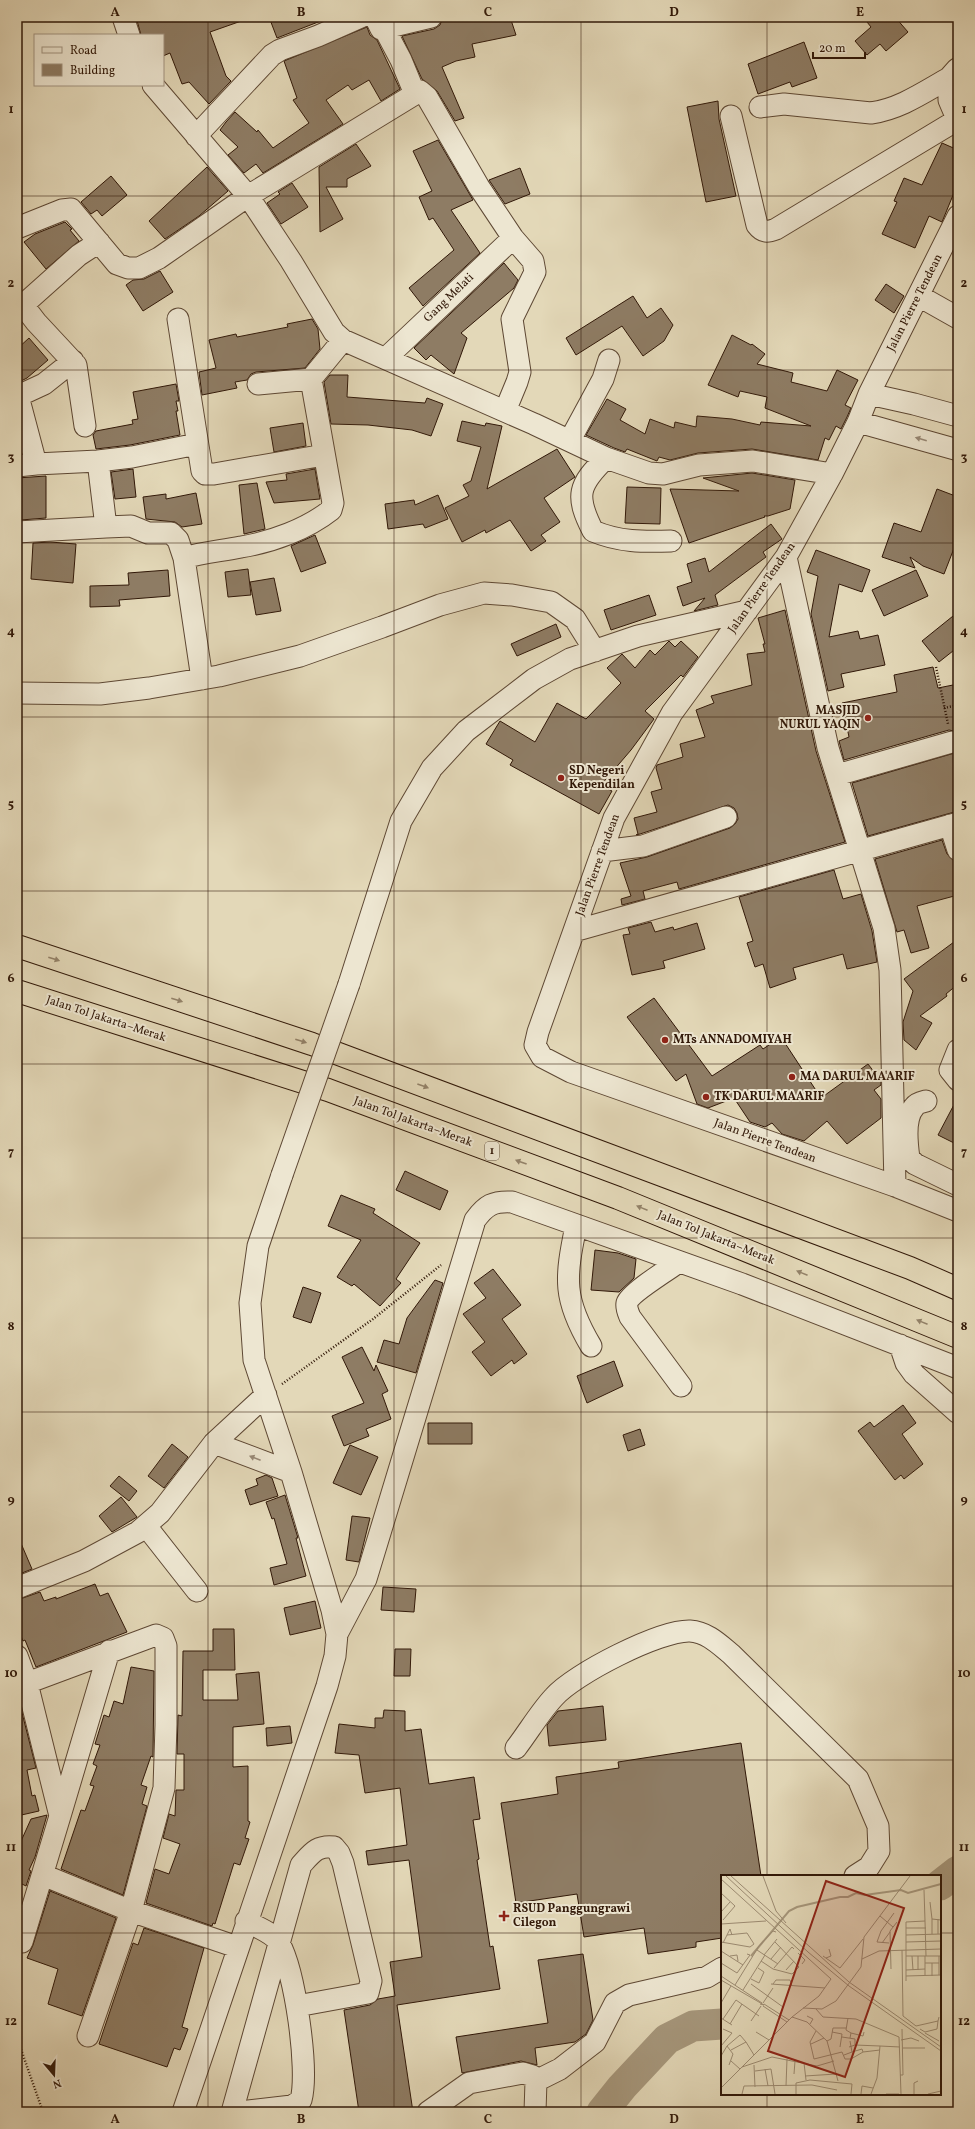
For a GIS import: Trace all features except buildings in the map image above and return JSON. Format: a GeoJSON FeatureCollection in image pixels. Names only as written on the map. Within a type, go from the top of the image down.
{"type":"FeatureCollection","features":[{"type":"Feature","properties":{"kind":"highway"},"geometry":{"type":"LineString","coordinates":[[17,946],[312,1044],[887,1260],[958,1289]]}},
{"type":"Feature","properties":{"kind":"highway","name":"Jalan Tol Jakarta–Merak"},"geometry":{"type":"LineString","coordinates":[[17,991],[335,1093],[618,1198],[958,1337]]}},
{"type":"Feature","properties":{"kind":"street"},"geometry":{"type":"LineString","coordinates":[[123,17],[129,34]]}},
{"type":"Feature","properties":{"kind":"street"},"geometry":{"type":"LineString","coordinates":[[196,136],[272,55],[280,50],[318,36],[361,17]]}},
{"type":"Feature","properties":{"kind":"street"},"geometry":{"type":"LineString","coordinates":[[415,94],[401,60],[380,23],[431,17]]}},
{"type":"Feature","properties":{"kind":"street"},"geometry":{"type":"LineString","coordinates":[[760,107],[784,104],[872,113],[885,111],[900,105],[954,73]]}},
{"type":"Feature","properties":{"kind":"street"},"geometry":{"type":"LineString","coordinates":[[731,116],[757,226],[768,232],[776,229],[957,121],[949,100],[954,73]]}},
{"type":"Feature","properties":{"kind":"street"},"geometry":{"type":"LineString","coordinates":[[155,86],[248,196],[291,261],[334,332],[343,340],[570,440],[606,458],[649,473],[663,474],[699,465],[753,461],[832,474]]}},
{"type":"Feature","properties":{"kind":"street"},"geometry":{"type":"LineString","coordinates":[[17,228],[62,210],[71,209],[117,264],[128,268],[139,268],[159,258],[248,196],[420,91],[427,97],[479,187],[513,238],[533,261],[535,272],[512,319],[520,372],[505,411]]}},
{"type":"Feature","properties":{"kind":"street","name":"Jalan Pierre Tendean"},"geometry":{"type":"LineString","coordinates":[[958,216],[869,394],[858,422],[832,474],[786,557],[672,713],[614,818],[535,1039],[535,1045],[542,1057],[571,1072],[895,1186],[958,1211]]}},
{"type":"Feature","properties":{"kind":"street","name":"Gang Melati"},"geometry":{"type":"LineString","coordinates":[[386,358],[513,238]]}},
{"type":"Feature","properties":{"kind":"street"},"geometry":{"type":"LineString","coordinates":[[85,426],[81,406],[78,373],[73,361],[20,304],[79,255],[99,242]]}},
{"type":"Feature","properties":{"kind":"street"},"geometry":{"type":"LineString","coordinates":[[919,296],[958,318]]}},
{"type":"Feature","properties":{"kind":"street"},"geometry":{"type":"LineString","coordinates":[[178,319],[200,466],[205,474],[231,472],[324,455]]}},
{"type":"Feature","properties":{"kind":"street"},"geometry":{"type":"LineString","coordinates":[[258,384],[311,379],[343,340]]}},
{"type":"Feature","properties":{"kind":"street"},"geometry":{"type":"LineString","coordinates":[[570,440],[603,380],[610,360]]}},
{"type":"Feature","properties":{"kind":"street"},"geometry":{"type":"LineString","coordinates":[[73,361],[44,384],[18,397],[26,465],[98,461],[132,457],[197,444]]}},
{"type":"Feature","properties":{"kind":"street"},"geometry":{"type":"LineString","coordinates":[[184,558],[208,552],[258,544],[298,528],[332,510],[333,503],[311,379]]}},
{"type":"Feature","properties":{"kind":"street"},"geometry":{"type":"LineString","coordinates":[[869,394],[958,416]]}},
{"type":"Feature","properties":{"kind":"street"},"geometry":{"type":"LineString","coordinates":[[858,422],[958,450]]}},
{"type":"Feature","properties":{"kind":"street"},"geometry":{"type":"LineString","coordinates":[[606,458],[589,474],[582,491],[582,510],[593,531],[611,538],[639,542],[671,541]]}},
{"type":"Feature","properties":{"kind":"street"},"geometry":{"type":"LineString","coordinates":[[98,461],[106,527]]}},
{"type":"Feature","properties":{"kind":"street"},"geometry":{"type":"LineString","coordinates":[[17,532],[131,526],[148,533],[171,534],[178,540],[184,558],[202,680]]}},
{"type":"Feature","properties":{"kind":"street"},"geometry":{"type":"LineString","coordinates":[[786,557],[828,748],[884,928],[890,970],[895,1186]]}},
{"type":"Feature","properties":{"kind":"street"},"geometry":{"type":"LineString","coordinates":[[17,693],[100,694],[202,680],[300,656],[440,605],[484,593],[512,595],[551,602],[575,619],[595,651]]}},
{"type":"Feature","properties":{"kind":"street"},"geometry":{"type":"LineString","coordinates":[[183,2112],[246,1921],[327,1686],[335,1656],[337,1634],[332,1610],[291,1472],[254,1360],[250,1303],[258,1246],[349,984],[401,821],[432,768],[466,731],[534,679],[570,659],[638,636],[747,611]]}},
{"type":"Feature","properties":{"kind":"street"},"geometry":{"type":"LineString","coordinates":[[837,775],[952,742]]}},
{"type":"Feature","properties":{"kind":"street"},"geometry":{"type":"LineString","coordinates":[[602,851],[643,846],[726,817]]}},
{"type":"Feature","properties":{"kind":"street"},"geometry":{"type":"LineString","coordinates":[[574,932],[860,849],[954,824],[958,850]]}},
{"type":"Feature","properties":{"kind":"street"},"geometry":{"type":"LineString","coordinates":[[958,1050],[950,1070],[958,1080]]}},
{"type":"Feature","properties":{"kind":"street"},"geometry":{"type":"LineString","coordinates":[[926,1101],[916,1104],[911,1111],[908,1122],[909,1158],[915,1164],[958,1185]]}},
{"type":"Feature","properties":{"kind":"street"},"geometry":{"type":"LineString","coordinates":[[337,1634],[366,1579],[475,1220],[483,1209],[498,1202],[512,1202],[742,1284],[958,1368]]}},
{"type":"Feature","properties":{"kind":"street"},"geometry":{"type":"LineString","coordinates":[[576,1226],[569,1257],[569,1298],[580,1326],[592,1346]]}},
{"type":"Feature","properties":{"kind":"street"},"geometry":{"type":"LineString","coordinates":[[679,1262],[628,1300],[626,1308],[630,1317],[681,1386]]}},
{"type":"Feature","properties":{"kind":"street"},"geometry":{"type":"LineString","coordinates":[[900,1346],[906,1363],[914,1374],[958,1413]]}},
{"type":"Feature","properties":{"kind":"street"},"geometry":{"type":"LineString","coordinates":[[923,1382],[923,1372],[931,1357]]}},
{"type":"Feature","properties":{"kind":"street"},"geometry":{"type":"LineString","coordinates":[[17,1588],[84,1561],[115,1546],[146,1526],[160,1513],[214,1443],[266,1395]]}},
{"type":"Feature","properties":{"kind":"street"},"geometry":{"type":"LineString","coordinates":[[214,1443],[291,1472]]}},
{"type":"Feature","properties":{"kind":"street"},"geometry":{"type":"LineString","coordinates":[[146,1526],[197,1591]]}},
{"type":"Feature","properties":{"kind":"street"},"geometry":{"type":"LineString","coordinates":[[516,1748],[555,1696],[589,1670],[658,1638],[690,1631],[709,1636],[731,1654],[858,1779],[878,1826],[879,1851],[870,1867],[857,1875]]}},
{"type":"Feature","properties":{"kind":"street"},"geometry":{"type":"LineString","coordinates":[[27,1683],[109,1651],[156,1636],[163,1638],[166,1646],[164,1788],[131,1911],[88,2036]]}},
{"type":"Feature","properties":{"kind":"street"},"geometry":{"type":"LineString","coordinates":[[22,1942],[109,1651]]}},
{"type":"Feature","properties":{"kind":"street"},"geometry":{"type":"LineString","coordinates":[[17,1656],[27,1683],[60,1816]]}},
{"type":"Feature","properties":{"kind":"street"},"geometry":{"type":"LineString","coordinates":[[232,2112],[301,1865],[312,1853],[323,1846],[334,1847],[339,1853],[343,1864],[365,1952],[371,1981],[370,1988],[368,1993],[297,2006]]}},
{"type":"Feature","properties":{"kind":"street"},"geometry":{"type":"LineString","coordinates":[[43,1875],[131,1911],[237,1948]]}},
{"type":"Feature","properties":{"kind":"street"},"geometry":{"type":"LineString","coordinates":[[240,2112],[292,2106],[301,2100],[304,2074],[297,2006],[279,1942],[246,1921]]}},
{"type":"Feature","properties":{"kind":"street"},"geometry":{"type":"LineString","coordinates":[[536,2095],[560,2069],[595,2042],[615,2002],[629,1995],[707,1977],[721,1969]]}},
{"type":"Feature","properties":{"kind":"street"},"geometry":{"type":"LineString","coordinates":[[428,2112],[469,2083],[522,2073],[533,2076],[536,2095]]}},
{"type":"Feature","properties":{"kind":"path"},"geometry":{"type":"LineString","coordinates":[[936,667],[952,742]]}},
{"type":"Feature","properties":{"kind":"path"},"geometry":{"type":"LineString","coordinates":[[944,708],[958,706]]}},
{"type":"Feature","properties":{"kind":"path"},"geometry":{"type":"LineString","coordinates":[[266,1395],[373,1319],[442,1265]]}},
{"type":"Feature","properties":{"kind":"path"},"geometry":{"type":"LineString","coordinates":[[17,2038],[43,2112]]}},
{"type":"Feature","properties":{"kind":"waterway"},"geometry":{"type":"LineString","coordinates":[[941,1884],[958,1871]]}},
{"type":"Feature","properties":{"kind":"waterway"},"geometry":{"type":"LineString","coordinates":[[602,2112],[622,2087],[667,2039],[693,2026],[721,2024]]}},
{"type":"Feature","properties":{"kind":"place","name":"MASJID NURUL YAQIN"},"geometry":{"type":"Point","coordinates":[868,718]}},
{"type":"Feature","properties":{"kind":"place","name":"SD Negeri Kependilan"},"geometry":{"type":"Point","coordinates":[561,778]}},
{"type":"Feature","properties":{"kind":"place","name":"MTs ANNADOMIYAH"},"geometry":{"type":"Point","coordinates":[665,1040]}},
{"type":"Feature","properties":{"kind":"place","name":"MA DARUL MA'ARIF"},"geometry":{"type":"Point","coordinates":[792,1077]}},
{"type":"Feature","properties":{"kind":"place","name":"TK DARUL MAARIF"},"geometry":{"type":"Point","coordinates":[706,1097]}},
{"type":"Feature","properties":{"kind":"place","name":"RSUD Panggungrawi Cilegon"},"geometry":{"type":"Point","coordinates":[504,1916]}}]}
